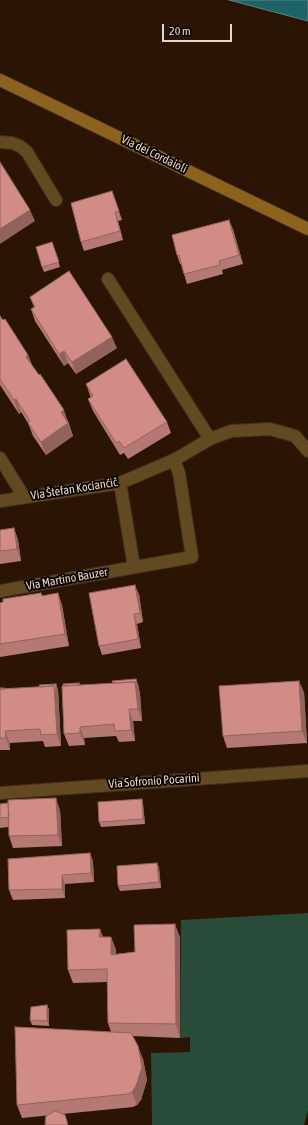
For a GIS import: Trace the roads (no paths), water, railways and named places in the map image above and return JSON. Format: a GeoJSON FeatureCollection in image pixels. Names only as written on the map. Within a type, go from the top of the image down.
{"type":"FeatureCollection","features":[{"type":"Feature","properties":{"kind":"street","name":"Via dei Cordaioli"},"geometry":{"type":"LineString","coordinates":[[0,80],[308,229]]}},
{"type":"Feature","properties":{"kind":"street"},"geometry":{"type":"LineString","coordinates":[[0,142],[12,143],[20,146],[27,152],[56,200]]}},
{"type":"Feature","properties":{"kind":"street"},"geometry":{"type":"LineString","coordinates":[[108,279],[210,438]]}},
{"type":"Feature","properties":{"kind":"street","name":"Via Štefan Kociančič"},"geometry":{"type":"LineString","coordinates":[[0,502],[120,482],[174,460],[210,438],[231,431],[270,429],[295,436],[308,452]]}},
{"type":"Feature","properties":{"kind":"street"},"geometry":{"type":"LineString","coordinates":[[0,458],[24,497]]}},
{"type":"Feature","properties":{"kind":"street","name":"Via Martino Bauzer"},"geometry":{"type":"LineString","coordinates":[[0,591],[192,557],[179,473],[174,460]]}},
{"type":"Feature","properties":{"kind":"street"},"geometry":{"type":"LineString","coordinates":[[120,482],[134,568]]}},
{"type":"Feature","properties":{"kind":"street","name":"Via Sofronio Pocarini"},"geometry":{"type":"LineString","coordinates":[[0,793],[308,771]]}},
{"type":"Feature","properties":{"kind":"water"},"geometry":{"type":"Polygon","coordinates":[[[229,0],[308,0],[308,21],[229,0]]]}}]}
